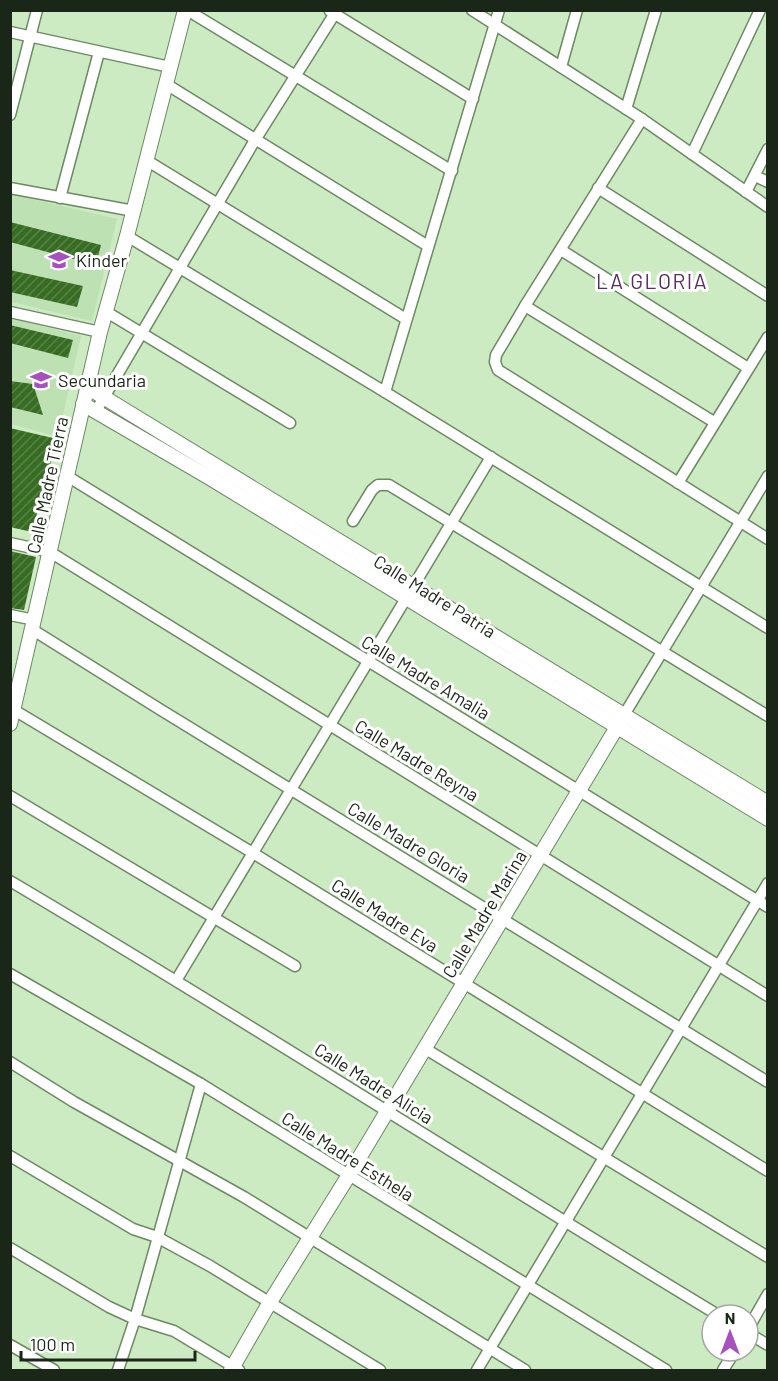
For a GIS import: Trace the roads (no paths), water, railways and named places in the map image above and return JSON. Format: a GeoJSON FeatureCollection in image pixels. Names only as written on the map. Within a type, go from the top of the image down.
{"type":"FeatureCollection","features":[{"type":"Feature","properties":{"kind":"street"},"geometry":{"type":"LineString","coordinates":[[10,115],[37,10]]}},
{"type":"Feature","properties":{"kind":"street"},"geometry":{"type":"LineString","coordinates":[[186,10],[452,171]]}},
{"type":"Feature","properties":{"kind":"street","name":"Calle Madre Tierra"},"geometry":{"type":"LineString","coordinates":[[10,724],[14,710],[15,685],[34,625],[105,311],[128,236],[186,10]]}},
{"type":"Feature","properties":{"kind":"street"},"geometry":{"type":"LineString","coordinates":[[472,10],[642,119],[768,207]]}},
{"type":"Feature","properties":{"kind":"street"},"geometry":{"type":"LineString","coordinates":[[385,392],[499,10]]}},
{"type":"Feature","properties":{"kind":"street"},"geometry":{"type":"LineString","coordinates":[[561,67],[577,10]]}},
{"type":"Feature","properties":{"kind":"street"},"geometry":{"type":"LineString","coordinates":[[626,109],[656,10]]}},
{"type":"Feature","properties":{"kind":"street"},"geometry":{"type":"LineString","coordinates":[[692,154],[760,10]]}},
{"type":"Feature","properties":{"kind":"street"},"geometry":{"type":"LineString","coordinates":[[96,411],[333,12],[473,99]]}},
{"type":"Feature","properties":{"kind":"street"},"geometry":{"type":"LineString","coordinates":[[10,32],[170,68]]}},
{"type":"Feature","properties":{"kind":"street"},"geometry":{"type":"LineString","coordinates":[[60,198],[99,52]]}},
{"type":"Feature","properties":{"kind":"street"},"geometry":{"type":"LineString","coordinates":[[166,84],[428,246]]}},
{"type":"Feature","properties":{"kind":"street"},"geometry":{"type":"LineString","coordinates":[[642,119],[525,306],[496,355],[495,363],[498,370],[768,539]]}},
{"type":"Feature","properties":{"kind":"street"},"geometry":{"type":"LineString","coordinates":[[746,192],[768,149]]}},
{"type":"Feature","properties":{"kind":"street"},"geometry":{"type":"LineString","coordinates":[[146,160],[406,319]]}},
{"type":"Feature","properties":{"kind":"street"},"geometry":{"type":"LineString","coordinates":[[755,176],[768,182]]}},
{"type":"Feature","properties":{"kind":"street"},"geometry":{"type":"LineString","coordinates":[[10,188],[134,211]]}},
{"type":"Feature","properties":{"kind":"street"},"geometry":{"type":"LineString","coordinates":[[598,188],[768,296]]}},
{"type":"Feature","properties":{"kind":"street"},"geometry":{"type":"LineString","coordinates":[[128,236],[768,628]]}},
{"type":"Feature","properties":{"kind":"street"},"geometry":{"type":"LineString","coordinates":[[561,250],[748,368]]}},
{"type":"Feature","properties":{"kind":"street"},"geometry":{"type":"LineString","coordinates":[[525,306],[714,422]]}},
{"type":"Feature","properties":{"kind":"street"},"geometry":{"type":"LineString","coordinates":[[105,311],[290,423]]}},
{"type":"Feature","properties":{"kind":"street"},"geometry":{"type":"LineString","coordinates":[[10,312],[100,332]]}},
{"type":"Feature","properties":{"kind":"street"},"geometry":{"type":"LineString","coordinates":[[678,483],[768,338]]}},
{"type":"Feature","properties":{"kind":"street","name":"Calle Madre Patria"},"geometry":{"type":"LineString","coordinates":[[87,387],[768,803]]}},
{"type":"Feature","properties":{"kind":"street","name":"Calle Madre Patria"},"geometry":{"type":"LineString","coordinates":[[83,404],[210,478],[768,819]]}},
{"type":"Feature","properties":{"kind":"street"},"geometry":{"type":"LineString","coordinates":[[177,979],[491,457]]}},
{"type":"Feature","properties":{"kind":"street","name":"Calle Madre Amalia"},"geometry":{"type":"LineString","coordinates":[[67,476],[768,907]]}},
{"type":"Feature","properties":{"kind":"street","name":"Calle Madre Marina"},"geometry":{"type":"LineString","coordinates":[[234,1369],[270,1302],[349,1175],[768,476]]}},
{"type":"Feature","properties":{"kind":"street"},"geometry":{"type":"LineString","coordinates":[[353,521],[372,490],[378,485],[383,484],[395,488],[768,716]]}},
{"type":"Feature","properties":{"kind":"street","name":"Calle Madre Reyna"},"geometry":{"type":"LineString","coordinates":[[10,543],[50,552],[768,996]]}},
{"type":"Feature","properties":{"kind":"street"},"geometry":{"type":"LineString","coordinates":[[10,615],[34,625]]}},
{"type":"Feature","properties":{"kind":"street","name":"Calle Madre Gloria"},"geometry":{"type":"LineString","coordinates":[[34,625],[292,790],[768,1082]]}},
{"type":"Feature","properties":{"kind":"street","name":"Calle Madre Eva"},"geometry":{"type":"LineString","coordinates":[[14,710],[253,853],[768,1171]]}},
{"type":"Feature","properties":{"kind":"street"},"geometry":{"type":"LineString","coordinates":[[10,796],[295,966]]}},
{"type":"Feature","properties":{"kind":"street","name":"Calle Madre Alicia"},"geometry":{"type":"LineString","coordinates":[[10,881],[177,979],[564,1222],[700,1304]]}},
{"type":"Feature","properties":{"kind":"street"},"geometry":{"type":"LineString","coordinates":[[477,1371],[768,883]]}},
{"type":"Feature","properties":{"kind":"street","name":"Calle Madre Esthela"},"geometry":{"type":"LineString","coordinates":[[10,974],[201,1084],[666,1371]]}},
{"type":"Feature","properties":{"kind":"street"},"geometry":{"type":"LineString","coordinates":[[424,1048],[768,1257]]}},
{"type":"Feature","properties":{"kind":"street"},"geometry":{"type":"LineString","coordinates":[[10,1062],[74,1102],[244,1197],[525,1371]]}},
{"type":"Feature","properties":{"kind":"street"},"geometry":{"type":"LineString","coordinates":[[118,1371],[135,1319],[201,1084]]}},
{"type":"Feature","properties":{"kind":"street"},"geometry":{"type":"LineString","coordinates":[[10,1156],[133,1229],[158,1237],[270,1302],[380,1371]]}},
{"type":"Feature","properties":{"kind":"street"},"geometry":{"type":"LineString","coordinates":[[10,1248],[135,1319],[174,1331],[234,1369]]}},
{"type":"Feature","properties":{"kind":"street"},"geometry":{"type":"LineString","coordinates":[[760,1309],[768,1294]]}},
{"type":"Feature","properties":{"kind":"street"},"geometry":{"type":"LineString","coordinates":[[10,1345],[54,1371]]}},
{"type":"Feature","properties":{"kind":"place","name":"Kinder"},"geometry":{"type":"Point","coordinates":[59,260]}},
{"type":"Feature","properties":{"kind":"place","name":"Secundaria"},"geometry":{"type":"Point","coordinates":[41,380]}},
{"type":"Feature","properties":{"kind":"district","name":"LA GLORIA"},"geometry":{"type":"Point","coordinates":[652,280]}}]}
